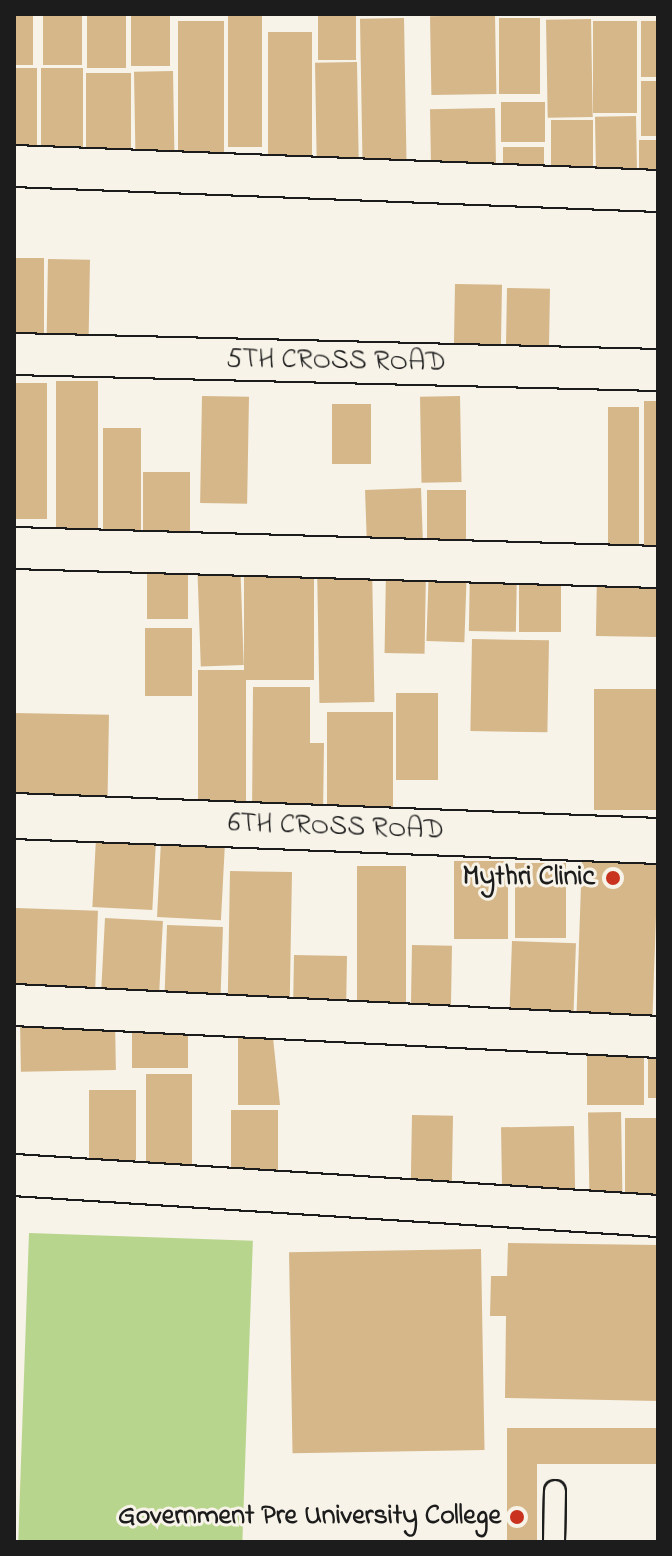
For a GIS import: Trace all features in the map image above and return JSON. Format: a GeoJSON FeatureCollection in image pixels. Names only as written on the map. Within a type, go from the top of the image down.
{"type":"FeatureCollection","features":[{"type":"Feature","properties":{"kind":"street"},"geometry":{"type":"LineString","coordinates":[[14,166],[658,191]]}},
{"type":"Feature","properties":{"kind":"street","name":"5TH CROSS ROAD"},"geometry":{"type":"LineString","coordinates":[[14,354],[658,370]]}},
{"type":"Feature","properties":{"kind":"street"},"geometry":{"type":"LineString","coordinates":[[14,548],[658,567]]}},
{"type":"Feature","properties":{"kind":"street","name":"6TH CROSS ROAD"},"geometry":{"type":"LineString","coordinates":[[14,816],[658,841]]}},
{"type":"Feature","properties":{"kind":"street"},"geometry":{"type":"LineString","coordinates":[[14,1005],[658,1037]]}},
{"type":"Feature","properties":{"kind":"street"},"geometry":{"type":"LineString","coordinates":[[14,1175],[658,1216]]}},
{"type":"Feature","properties":{"kind":"lane"},"geometry":{"type":"LineString","coordinates":[[554,1542],[555,1491]]}},
{"type":"Feature","properties":{"kind":"green space"},"geometry":{"type":"Polygon","coordinates":[[[29,1233],[253,1241],[242,1542],[18,1542],[29,1233]]]}},
{"type":"Feature","properties":{"kind":"building"},"geometry":{"type":"Polygon","coordinates":[[[14,14],[33,14],[33,65],[14,65],[14,14]]]}},
{"type":"Feature","properties":{"kind":"building"},"geometry":{"type":"Polygon","coordinates":[[[43,14],[82,14],[82,65],[43,65],[43,14]]]}},
{"type":"Feature","properties":{"kind":"building"},"geometry":{"type":"Polygon","coordinates":[[[87,14],[126,14],[126,68],[87,68],[87,14]]]}},
{"type":"Feature","properties":{"kind":"building"},"geometry":{"type":"Polygon","coordinates":[[[228,14],[262,14],[262,147],[228,147],[228,14]]]}},
{"type":"Feature","properties":{"kind":"building"},"geometry":{"type":"Polygon","coordinates":[[[318,14],[356,14],[356,60],[318,60],[318,14]]]}},
{"type":"Feature","properties":{"kind":"building"},"geometry":{"type":"Polygon","coordinates":[[[131,15],[170,15],[170,66],[131,66],[131,15]]]}},
{"type":"Feature","properties":{"kind":"building"},"geometry":{"type":"Polygon","coordinates":[[[495,15],[496,94],[431,95],[430,16],[495,15]]]}},
{"type":"Feature","properties":{"kind":"building"},"geometry":{"type":"Polygon","coordinates":[[[404,18],[407,166],[363,167],[360,19],[404,18]]]}},
{"type":"Feature","properties":{"kind":"building"},"geometry":{"type":"Polygon","coordinates":[[[499,18],[540,18],[540,94],[499,94],[499,18]]]}},
{"type":"Feature","properties":{"kind":"building"},"geometry":{"type":"Polygon","coordinates":[[[591,19],[593,117],[548,118],[546,20],[591,19]]]}},
{"type":"Feature","properties":{"kind":"building"},"geometry":{"type":"Polygon","coordinates":[[[178,21],[224,21],[224,154],[178,154],[178,21]]]}},
{"type":"Feature","properties":{"kind":"building"},"geometry":{"type":"Polygon","coordinates":[[[593,21],[637,21],[637,113],[593,113],[593,21]]]}},
{"type":"Feature","properties":{"kind":"building"},"geometry":{"type":"Polygon","coordinates":[[[641,21],[658,21],[658,77],[641,77],[641,21]]]}},
{"type":"Feature","properties":{"kind":"building"},"geometry":{"type":"Polygon","coordinates":[[[268,32],[312,32],[312,164],[268,164],[268,32]]]}},
{"type":"Feature","properties":{"kind":"building"},"geometry":{"type":"Polygon","coordinates":[[[357,62],[359,163],[317,164],[315,63],[357,62]]]}},
{"type":"Feature","properties":{"kind":"building"},"geometry":{"type":"Polygon","coordinates":[[[14,68],[37,68],[37,150],[14,150],[14,68]]]}},
{"type":"Feature","properties":{"kind":"building"},"geometry":{"type":"Polygon","coordinates":[[[41,68],[83,68],[83,151],[41,151],[41,68]]]}},
{"type":"Feature","properties":{"kind":"building"},"geometry":{"type":"Polygon","coordinates":[[[173,71],[174,153],[135,154],[134,72],[173,71]]]}},
{"type":"Feature","properties":{"kind":"building"},"geometry":{"type":"Polygon","coordinates":[[[86,73],[131,73],[131,155],[86,155],[86,73]]]}},
{"type":"Feature","properties":{"kind":"building"},"geometry":{"type":"Polygon","coordinates":[[[641,81],[658,81],[658,136],[641,136],[641,81]]]}},
{"type":"Feature","properties":{"kind":"building"},"geometry":{"type":"Polygon","coordinates":[[[501,102],[545,102],[545,142],[501,142],[501,102]]]}},
{"type":"Feature","properties":{"kind":"building"},"geometry":{"type":"Polygon","coordinates":[[[495,108],[496,170],[431,171],[430,109],[495,108]]]}},
{"type":"Feature","properties":{"kind":"building"},"geometry":{"type":"Polygon","coordinates":[[[636,116],[637,177],[596,178],[595,117],[636,116]]]}},
{"type":"Feature","properties":{"kind":"building"},"geometry":{"type":"Polygon","coordinates":[[[551,120],[593,120],[593,178],[551,178],[551,120]]]}},
{"type":"Feature","properties":{"kind":"building"},"geometry":{"type":"Polygon","coordinates":[[[639,140],[658,140],[658,180],[639,180],[639,140]]]}},
{"type":"Feature","properties":{"kind":"building"},"geometry":{"type":"Polygon","coordinates":[[[503,147],[544,147],[544,177],[503,177],[503,147]]]}},
{"type":"Feature","properties":{"kind":"building"},"geometry":{"type":"Polygon","coordinates":[[[14,258],[44,258],[44,335],[14,335],[14,258]]]}},
{"type":"Feature","properties":{"kind":"building"},"geometry":{"type":"Polygon","coordinates":[[[48,259],[90,260],[89,338],[47,337],[48,259]]]}},
{"type":"Feature","properties":{"kind":"building"},"geometry":{"type":"Polygon","coordinates":[[[455,284],[502,285],[501,353],[454,352],[455,284]]]}},
{"type":"Feature","properties":{"kind":"building"},"geometry":{"type":"Polygon","coordinates":[[[507,288],[550,289],[549,358],[506,357],[507,288]]]}},
{"type":"Feature","properties":{"kind":"building"},"geometry":{"type":"Polygon","coordinates":[[[56,381],[98,381],[98,538],[56,538],[56,381]]]}},
{"type":"Feature","properties":{"kind":"building"},"geometry":{"type":"Polygon","coordinates":[[[14,383],[47,383],[47,519],[14,519],[14,383]]]}},
{"type":"Feature","properties":{"kind":"building"},"geometry":{"type":"Polygon","coordinates":[[[202,396],[249,397],[247,504],[200,503],[202,396]]]}},
{"type":"Feature","properties":{"kind":"building"},"geometry":{"type":"Polygon","coordinates":[[[460,396],[462,482],[422,483],[420,397],[460,396]]]}},
{"type":"Feature","properties":{"kind":"building"},"geometry":{"type":"Polygon","coordinates":[[[644,401],[658,401],[658,551],[644,551],[644,401]]]}},
{"type":"Feature","properties":{"kind":"building"},"geometry":{"type":"Polygon","coordinates":[[[332,404],[371,404],[371,464],[332,464],[332,404]]]}},
{"type":"Feature","properties":{"kind":"building"},"geometry":{"type":"Polygon","coordinates":[[[608,407],[639,407],[639,552],[608,552],[608,407]]]}},
{"type":"Feature","properties":{"kind":"building"},"geometry":{"type":"Polygon","coordinates":[[[103,428],[141,428],[141,534],[103,534],[103,428]]]}},
{"type":"Feature","properties":{"kind":"building"},"geometry":{"type":"Polygon","coordinates":[[[143,472],[190,472],[190,537],[143,537],[143,472]]]}},
{"type":"Feature","properties":{"kind":"building"},"geometry":{"type":"Polygon","coordinates":[[[421,488],[423,549],[367,551],[365,490],[421,488]]]}},
{"type":"Feature","properties":{"kind":"building"},"geometry":{"type":"Polygon","coordinates":[[[427,490],[466,490],[466,550],[427,550],[427,490]]]}},
{"type":"Feature","properties":{"kind":"building"},"geometry":{"type":"Polygon","coordinates":[[[240,557],[244,665],[201,666],[197,559],[240,557]]]}},
{"type":"Feature","properties":{"kind":"building"},"geometry":{"type":"Polygon","coordinates":[[[147,558],[188,558],[188,619],[147,619],[147,558]]]}},
{"type":"Feature","properties":{"kind":"building"},"geometry":{"type":"Polygon","coordinates":[[[244,561],[314,561],[314,680],[244,680],[244,561]]]}},
{"type":"Feature","properties":{"kind":"building"},"geometry":{"type":"Polygon","coordinates":[[[372,563],[374,702],[319,703],[317,564],[372,563]]]}},
{"type":"Feature","properties":{"kind":"building"},"geometry":{"type":"Polygon","coordinates":[[[429,566],[467,567],[464,642],[426,641],[429,566]]]}},
{"type":"Feature","properties":{"kind":"building"},"geometry":{"type":"Polygon","coordinates":[[[470,566],[517,567],[516,632],[469,631],[470,566]]]}},
{"type":"Feature","properties":{"kind":"building"},"geometry":{"type":"Polygon","coordinates":[[[386,570],[426,571],[425,654],[385,653],[386,570]]]}},
{"type":"Feature","properties":{"kind":"building"},"geometry":{"type":"Polygon","coordinates":[[[519,571],[561,571],[561,632],[519,632],[519,571]]]}},
{"type":"Feature","properties":{"kind":"building"},"geometry":{"type":"Polygon","coordinates":[[[597,573],[658,574],[657,637],[596,636],[597,573]]]}},
{"type":"Feature","properties":{"kind":"building"},"geometry":{"type":"Polygon","coordinates":[[[145,628],[192,628],[192,696],[145,696],[145,628]]]}},
{"type":"Feature","properties":{"kind":"building"},"geometry":{"type":"Polygon","coordinates":[[[472,639],[549,640],[547,732],[470,731],[472,639]]]}},
{"type":"Feature","properties":{"kind":"building"},"geometry":{"type":"Polygon","coordinates":[[[198,670],[246,670],[246,809],[198,809],[198,670]]]}},
{"type":"Feature","properties":{"kind":"building"},"geometry":{"type":"Polygon","coordinates":[[[253,687],[310,687],[310,743],[324,743],[323,816],[252,816],[253,687]]]}},
{"type":"Feature","properties":{"kind":"building"},"geometry":{"type":"Polygon","coordinates":[[[594,689],[658,689],[658,810],[594,810],[594,689]]]}},
{"type":"Feature","properties":{"kind":"building"},"geometry":{"type":"Polygon","coordinates":[[[396,693],[438,693],[438,780],[396,780],[396,693]]]}},
{"type":"Feature","properties":{"kind":"building"},"geometry":{"type":"Polygon","coordinates":[[[327,712],[393,712],[393,816],[327,816],[327,712]]]}},
{"type":"Feature","properties":{"kind":"building"},"geometry":{"type":"Polygon","coordinates":[[[14,713],[109,715],[107,801],[14,799],[14,713]]]}},
{"type":"Feature","properties":{"kind":"building"},"geometry":{"type":"Polygon","coordinates":[[[96,838],[156,841],[152,910],[92,907],[96,838]]]}},
{"type":"Feature","properties":{"kind":"building"},"geometry":{"type":"Polygon","coordinates":[[[161,841],[225,844],[221,920],[157,917],[161,841]]]}},
{"type":"Feature","properties":{"kind":"building"},"geometry":{"type":"Polygon","coordinates":[[[582,857],[658,860],[652,1026],[576,1023],[582,857]]]}},
{"type":"Feature","properties":{"kind":"building"},"geometry":{"type":"Polygon","coordinates":[[[454,861],[508,861],[508,939],[454,939],[454,861]]]}},
{"type":"Feature","properties":{"kind":"building"},"geometry":{"type":"Polygon","coordinates":[[[515,863],[566,863],[566,938],[515,938],[515,863]]]}},
{"type":"Feature","properties":{"kind":"building"},"geometry":{"type":"Polygon","coordinates":[[[357,866],[406,866],[406,1012],[357,1012],[357,866]]]}},
{"type":"Feature","properties":{"kind":"building"},"geometry":{"type":"Polygon","coordinates":[[[230,871],[292,872],[290,1013],[228,1012],[230,871]]]}},
{"type":"Feature","properties":{"kind":"building"},"geometry":{"type":"Polygon","coordinates":[[[16,908],[98,911],[95,1001],[14,998],[16,908]]]}},
{"type":"Feature","properties":{"kind":"building"},"geometry":{"type":"Polygon","coordinates":[[[105,918],[163,921],[159,1004],[101,1001],[105,918]]]}},
{"type":"Feature","properties":{"kind":"building"},"geometry":{"type":"Polygon","coordinates":[[[167,925],[223,927],[220,1007],[164,1005],[167,925]]]}},
{"type":"Feature","properties":{"kind":"building"},"geometry":{"type":"Polygon","coordinates":[[[512,941],[576,943],[573,1026],[509,1024],[512,941]]]}},
{"type":"Feature","properties":{"kind":"building"},"geometry":{"type":"Polygon","coordinates":[[[412,945],[452,946],[451,1018],[411,1017],[412,945]]]}},
{"type":"Feature","properties":{"kind":"building"},"geometry":{"type":"Polygon","coordinates":[[[294,955],[347,956],[346,1015],[293,1014],[294,955]]]}},
{"type":"Feature","properties":{"kind":"building"},"geometry":{"type":"Polygon","coordinates":[[[132,1017],[188,1017],[188,1068],[132,1068],[132,1017]]]}},
{"type":"Feature","properties":{"kind":"building"},"geometry":{"type":"Polygon","coordinates":[[[115,1019],[116,1070],[21,1072],[20,1021],[115,1019]]]}},
{"type":"Feature","properties":{"kind":"building"},"geometry":{"type":"Polygon","coordinates":[[[238,1028],[272,1028],[280,1105],[238,1105],[238,1028]]]}},
{"type":"Feature","properties":{"kind":"building"},"geometry":{"type":"Polygon","coordinates":[[[587,1039],[644,1039],[644,1105],[587,1105],[587,1039]]]}},
{"type":"Feature","properties":{"kind":"building"},"geometry":{"type":"Polygon","coordinates":[[[648,1043],[658,1043],[658,1098],[648,1098],[648,1043]]]}},
{"type":"Feature","properties":{"kind":"building"},"geometry":{"type":"Polygon","coordinates":[[[146,1074],[192,1074],[192,1167],[146,1167],[146,1074]]]}},
{"type":"Feature","properties":{"kind":"building"},"geometry":{"type":"Polygon","coordinates":[[[89,1090],[136,1090],[136,1160],[89,1160],[89,1090]]]}},
{"type":"Feature","properties":{"kind":"building"},"geometry":{"type":"Polygon","coordinates":[[[231,1110],[278,1110],[278,1183],[231,1183],[231,1110]]]}},
{"type":"Feature","properties":{"kind":"building"},"geometry":{"type":"Polygon","coordinates":[[[621,1112],[623,1205],[590,1206],[588,1113],[621,1112]]]}},
{"type":"Feature","properties":{"kind":"building"},"geometry":{"type":"Polygon","coordinates":[[[412,1115],[453,1116],[452,1187],[411,1186],[412,1115]]]}},
{"type":"Feature","properties":{"kind":"building"},"geometry":{"type":"Polygon","coordinates":[[[625,1118],[658,1118],[658,1203],[625,1203],[625,1118]]]}},
{"type":"Feature","properties":{"kind":"building"},"geometry":{"type":"Polygon","coordinates":[[[574,1126],[575,1194],[502,1195],[501,1127],[574,1126]]]}},
{"type":"Feature","properties":{"kind":"building"},"geometry":{"type":"Polygon","coordinates":[[[508,1243],[658,1245],[658,1401],[505,1398],[506,1316],[490,1316],[491,1276],[507,1276],[508,1243]]]}},
{"type":"Feature","properties":{"kind":"building"},"geometry":{"type":"Polygon","coordinates":[[[481,1249],[485,1450],[293,1453],[289,1252],[481,1249]]]}},
{"type":"Feature","properties":{"kind":"building"},"geometry":{"type":"Polygon","coordinates":[[[507,1428],[658,1428],[658,1464],[537,1464],[537,1542],[507,1542],[507,1428]]]}},
{"type":"Feature","properties":{"kind":"place","name":"Mythri Clinic"},"geometry":{"type":"Point","coordinates":[613,878]}},
{"type":"Feature","properties":{"kind":"place","name":"Government Pre University College"},"geometry":{"type":"Point","coordinates":[517,1517]}}]}
